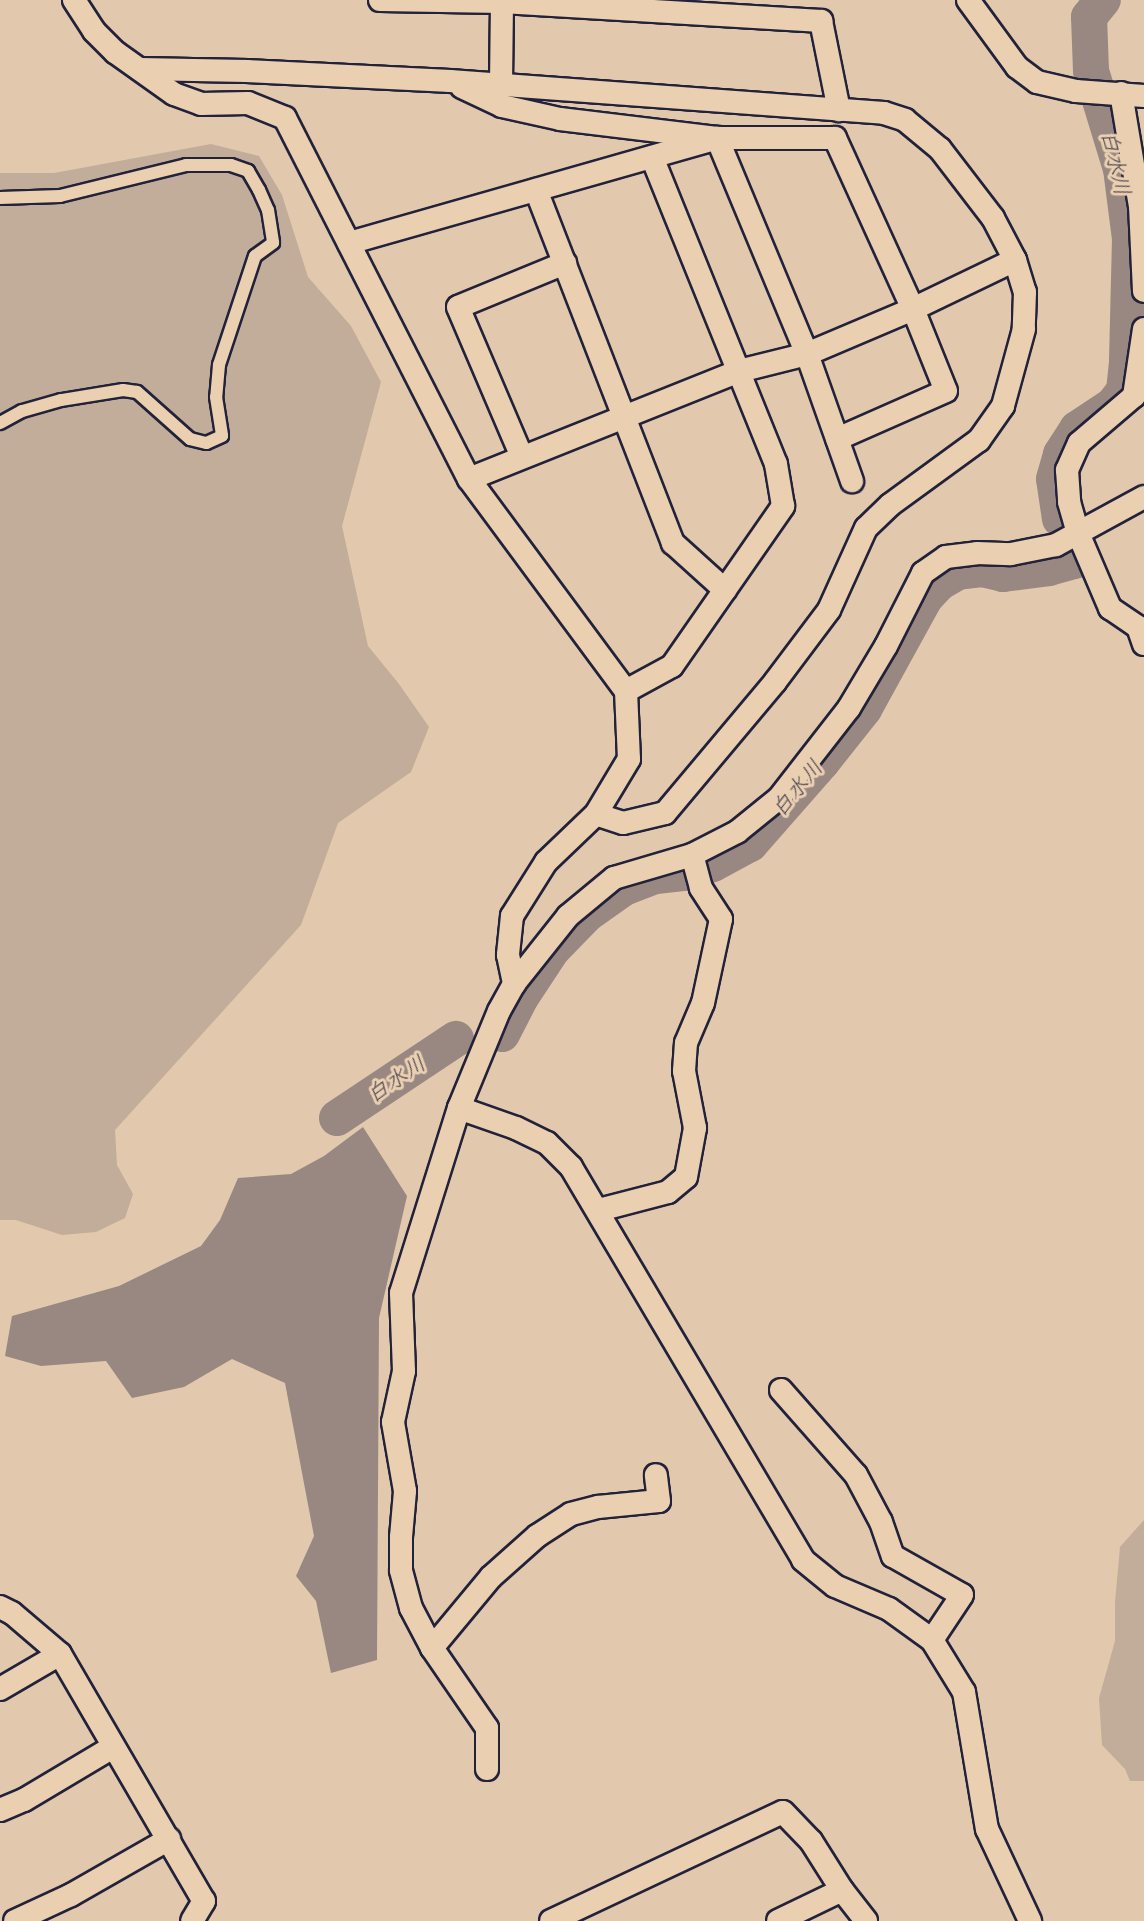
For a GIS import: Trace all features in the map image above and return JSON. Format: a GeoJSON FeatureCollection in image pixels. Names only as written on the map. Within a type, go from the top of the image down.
{"type":"FeatureCollection","features":[{"type":"Feature","properties":{"kind":"street"},"geometry":{"type":"LineString","coordinates":[[74,0],[94,31],[115,52],[174,94],[201,104],[248,103],[285,118],[469,478],[626,691],[628,759],[596,814],[546,862],[512,916],[508,955],[514,984]]}},
{"type":"Feature","properties":{"kind":"street"},"geometry":{"type":"LineString","coordinates":[[380,0],[502,1],[821,21],[839,110]]}},
{"type":"Feature","properties":{"kind":"street"},"geometry":{"type":"LineString","coordinates":[[968,0],[1017,67],[1037,82],[1076,91],[1144,96]]}},
{"type":"Feature","properties":{"kind":"street"},"geometry":{"type":"LineString","coordinates":[[501,84],[502,1]]}},
{"type":"Feature","properties":{"kind":"street"},"geometry":{"type":"LineString","coordinates":[[140,69],[246,70],[501,84],[884,113],[905,120],[940,149],[993,218],[1015,260],[1025,292],[1024,329],[1003,406],[979,440],[890,505],[866,528],[830,610],[775,682],[665,813],[622,823],[596,814]]}},
{"type":"Feature","properties":{"kind":"street"},"geometry":{"type":"LineString","coordinates":[[450,81],[502,106],[560,120],[717,138],[835,138],[913,309],[946,391],[837,439]]}},
{"type":"Feature","properties":{"kind":"street"},"geometry":{"type":"LineString","coordinates":[[1121,93],[1140,206],[1144,291]]}},
{"type":"Feature","properties":{"kind":"street"},"geometry":{"type":"LineString","coordinates":[[349,243],[717,138]]}},
{"type":"Feature","properties":{"kind":"street"},"geometry":{"type":"LineString","coordinates":[[717,138],[807,354],[852,481]]}},
{"type":"Feature","properties":{"kind":"street"},"geometry":{"type":"LineString","coordinates":[[626,691],[672,666],[783,506],[776,464],[652,157]]}},
{"type":"Feature","properties":{"kind":"street"},"geometry":{"type":"LineString","coordinates":[[536,190],[673,543],[725,590]]}},
{"type":"Feature","properties":{"kind":"street"},"geometry":{"type":"LineString","coordinates":[[469,478],[739,371],[807,354],[913,309],[1015,260]]}},
{"type":"Feature","properties":{"kind":"street"},"geometry":{"type":"LineString","coordinates":[[522,457],[458,307],[565,263]]}},
{"type":"Feature","properties":{"kind":"street"},"geometry":{"type":"LineString","coordinates":[[1144,329],[1134,396],[1079,443],[1067,470],[1069,502],[1078,533],[1110,608],[1138,627],[1144,644]]}},
{"type":"Feature","properties":{"kind":"street"},"geometry":{"type":"LineString","coordinates":[[487,1769],[487,1728],[432,1648],[411,1608],[401,1570],[405,1491],[393,1422],[404,1371],[401,1293],[459,1108],[499,1011],[514,984],[568,916],[615,878],[692,855],[737,832],[779,798],[849,708],[886,646],[923,573],[946,557],[977,552],[1011,554],[1056,545],[1144,496]]}},
{"type":"Feature","properties":{"kind":"street"},"geometry":{"type":"LineString","coordinates":[[599,1210],[668,1192],[686,1177],[695,1128],[684,1071],[686,1043],[703,1003],[721,919],[701,888],[692,855]]}},
{"type":"Feature","properties":{"kind":"street"},"geometry":{"type":"LineString","coordinates":[[459,1108],[516,1128],[547,1143],[571,1167],[599,1210],[803,1560],[835,1586],[889,1609],[932,1640],[964,1692],[987,1829],[1030,1921]]}},
{"type":"Feature","properties":{"kind":"street"},"geometry":{"type":"LineString","coordinates":[[781,1390],[856,1475],[882,1522],[893,1556],[962,1595],[932,1640]]}},
{"type":"Feature","properties":{"kind":"street"},"geometry":{"type":"LineString","coordinates":[[432,1648],[491,1578],[537,1536],[571,1514],[598,1507],[659,1501],[656,1475]]}},
{"type":"Feature","properties":{"kind":"street"},"geometry":{"type":"LineString","coordinates":[[0,1607],[12,1613],[60,1654],[113,1747],[170,1839],[204,1901],[192,1921]]}},
{"type":"Feature","properties":{"kind":"street"},"geometry":{"type":"LineString","coordinates":[[0,1689],[60,1654]]}},
{"type":"Feature","properties":{"kind":"street"},"geometry":{"type":"LineString","coordinates":[[0,1810],[24,1800],[113,1747]]}},
{"type":"Feature","properties":{"kind":"street"},"geometry":{"type":"LineString","coordinates":[[551,1921],[783,1812],[811,1841],[842,1890],[866,1921]]}},
{"type":"Feature","properties":{"kind":"street"},"geometry":{"type":"LineString","coordinates":[[15,1921],[71,1895],[170,1839]]}},
{"type":"Feature","properties":{"kind":"street"},"geometry":{"type":"LineString","coordinates":[[778,1921],[842,1890]]}},
{"type":"Feature","properties":{"kind":"lane"},"geometry":{"type":"LineString","coordinates":[[0,198],[60,196],[186,165],[231,165],[248,171],[259,190],[268,210],[273,243],[255,255],[219,365],[216,397],[222,436],[206,443],[190,439],[137,392],[123,390],[61,400],[22,411],[0,423]]}},
{"type":"Feature","properties":{"kind":"shaded area"},"geometry":{"type":"Polygon","coordinates":[[[211,144],[259,156],[282,195],[308,277],[351,326],[381,382],[342,526],[368,646],[399,684],[429,727],[411,772],[338,823],[301,925],[115,1130],[117,1165],[133,1194],[125,1218],[96,1232],[62,1235],[16,1220],[0,1220],[0,173],[54,173],[211,144]]]}},
{"type":"Feature","properties":{"kind":"shaded area"},"geometry":{"type":"Polygon","coordinates":[[[363,1127],[407,1196],[379,1318],[377,1660],[331,1673],[316,1601],[296,1576],[314,1536],[285,1383],[232,1359],[184,1387],[132,1398],[106,1361],[41,1366],[5,1356],[12,1316],[119,1286],[201,1246],[220,1220],[238,1178],[291,1174],[324,1156],[363,1127]]]}},
{"type":"Feature","properties":{"kind":"shaded area"},"geometry":{"type":"Polygon","coordinates":[[[1144,1520],[1144,1781],[1130,1781],[1125,1769],[1102,1745],[1099,1698],[1115,1641],[1115,1602],[1120,1547],[1144,1520]]]}},
{"type":"Feature","properties":{"kind":"waterway","name":"白水川"},"geometry":{"type":"LineString","coordinates":[[1060,519],[1054,479],[1061,454],[1077,429],[1113,405],[1124,391],[1127,361],[1130,239],[1121,169],[1091,71],[1089,17],[1103,0]]}},
{"type":"Feature","properties":{"kind":"waterway","name":"白水川"},"geometry":{"type":"LineString","coordinates":[[502,1034],[521,997],[552,950],[587,914],[624,888],[656,876],[685,873],[713,864],[750,844],[822,762],[864,709],[925,598],[939,583],[958,572],[982,569],[1003,574],[1049,568],[1074,561],[1070,552]]}},
{"type":"Feature","properties":{"kind":"waterway","name":"白水川"},"geometry":{"type":"LineString","coordinates":[[337,1118],[456,1039]]}}]}
